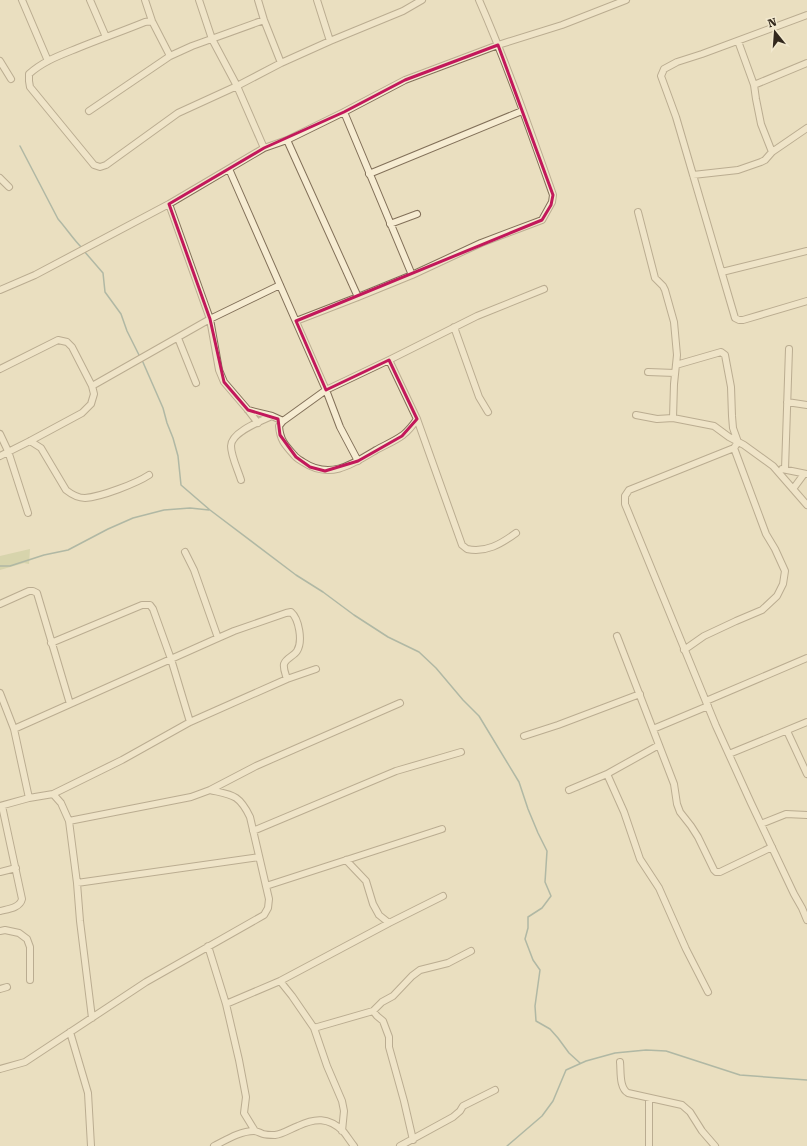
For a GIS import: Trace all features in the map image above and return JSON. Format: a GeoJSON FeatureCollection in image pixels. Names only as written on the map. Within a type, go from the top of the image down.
{"type":"FeatureCollection","features":[{"type":"Feature","properties":{"kind":"street"},"geometry":{"type":"LineString","coordinates":[[22,0],[48,61]]}},
{"type":"Feature","properties":{"kind":"street"},"geometry":{"type":"LineString","coordinates":[[90,0],[106,37]]}},
{"type":"Feature","properties":{"kind":"street"},"geometry":{"type":"LineString","coordinates":[[145,0],[152,21],[170,56]]}},
{"type":"Feature","properties":{"kind":"street"},"geometry":{"type":"LineString","coordinates":[[199,0],[212,39],[237,86],[264,148]]}},
{"type":"Feature","properties":{"kind":"street"},"geometry":{"type":"LineString","coordinates":[[258,0],[264,20],[281,63]]}},
{"type":"Feature","properties":{"kind":"street"},"geometry":{"type":"LineString","coordinates":[[317,0],[330,41]]}},
{"type":"Feature","properties":{"kind":"street"},"geometry":{"type":"LineString","coordinates":[[152,21],[145,22],[48,61],[29,74],[30,87],[94,166],[100,167],[106,165],[178,113],[237,86],[281,63],[403,11],[413,2],[422,0]]}},
{"type":"Feature","properties":{"kind":"street"},"geometry":{"type":"LineString","coordinates":[[296,321],[412,275],[481,243],[542,220],[552,202],[553,195],[498,45],[479,0]]}},
{"type":"Feature","properties":{"kind":"street"},"geometry":{"type":"LineString","coordinates":[[0,290],[36,275],[86,249],[169,204],[264,148],[286,140],[405,80],[498,45],[562,25],[626,0]]}},
{"type":"Feature","properties":{"kind":"street"},"geometry":{"type":"LineString","coordinates":[[807,15],[677,62],[664,69],[661,74],[667,95],[676,116],[735,318],[743,320],[807,301]]}},
{"type":"Feature","properties":{"kind":"street"},"geometry":{"type":"LineString","coordinates":[[89,111],[170,56],[264,20]]}},
{"type":"Feature","properties":{"kind":"street"},"geometry":{"type":"LineString","coordinates":[[738,41],[754,85],[762,124],[772,152]]}},
{"type":"Feature","properties":{"kind":"street"},"geometry":{"type":"LineString","coordinates":[[0,61],[11,79]]}},
{"type":"Feature","properties":{"kind":"street"},"geometry":{"type":"LineString","coordinates":[[754,85],[807,63]]}},
{"type":"Feature","properties":{"kind":"street"},"geometry":{"type":"LineString","coordinates":[[369,174],[522,111]]}},
{"type":"Feature","properties":{"kind":"street"},"geometry":{"type":"LineString","coordinates":[[344,112],[412,275]]}},
{"type":"Feature","properties":{"kind":"street"},"geometry":{"type":"LineString","coordinates":[[693,175],[738,170],[765,160],[772,152],[807,128]]}},
{"type":"Feature","properties":{"kind":"street"},"geometry":{"type":"LineString","coordinates":[[286,140],[358,297]]}},
{"type":"Feature","properties":{"kind":"street"},"geometry":{"type":"LineString","coordinates":[[229,169],[326,390],[340,428],[358,461]]}},
{"type":"Feature","properties":{"kind":"street"},"geometry":{"type":"LineString","coordinates":[[0,178],[10,187]]}},
{"type":"Feature","properties":{"kind":"street"},"geometry":{"type":"LineString","coordinates":[[169,204],[210,319],[219,370],[224,382],[258,423]]}},
{"type":"Feature","properties":{"kind":"street"},"geometry":{"type":"LineString","coordinates":[[638,212],[655,278],[665,290],[674,322],[677,355],[673,418]]}},
{"type":"Feature","properties":{"kind":"street"},"geometry":{"type":"LineString","coordinates":[[390,224],[417,214]]}},
{"type":"Feature","properties":{"kind":"street"},"geometry":{"type":"LineString","coordinates":[[722,272],[807,251]]}},
{"type":"Feature","properties":{"kind":"street"},"geometry":{"type":"LineString","coordinates":[[92,386],[210,319],[280,285]]}},
{"type":"Feature","properties":{"kind":"street"},"geometry":{"type":"LineString","coordinates":[[417,420],[402,436],[358,461],[337,470],[325,471],[310,467],[296,457],[286,446],[280,435],[279,426],[283,421],[326,390],[477,316],[544,289]]}},
{"type":"Feature","properties":{"kind":"street"},"geometry":{"type":"LineString","coordinates":[[454,327],[479,397],[488,412]]}},
{"type":"Feature","properties":{"kind":"street"},"geometry":{"type":"LineString","coordinates":[[178,338],[196,383]]}},
{"type":"Feature","properties":{"kind":"street"},"geometry":{"type":"LineString","coordinates":[[0,369],[58,340],[67,342],[72,347],[92,386],[94,394],[91,404],[82,413],[0,456]]}},
{"type":"Feature","properties":{"kind":"street"},"geometry":{"type":"LineString","coordinates":[[785,469],[789,349]]}},
{"type":"Feature","properties":{"kind":"street"},"geometry":{"type":"LineString","coordinates":[[676,365],[715,353],[721,352],[725,355],[731,387],[733,428],[738,442]]}},
{"type":"Feature","properties":{"kind":"street"},"geometry":{"type":"LineString","coordinates":[[389,360],[417,420],[462,545],[466,549],[481,550],[493,547],[516,533]]}},
{"type":"Feature","properties":{"kind":"street"},"geometry":{"type":"LineString","coordinates":[[648,372],[675,373]]}},
{"type":"Feature","properties":{"kind":"street"},"geometry":{"type":"LineString","coordinates":[[787,402],[807,405]]}},
{"type":"Feature","properties":{"kind":"street"},"geometry":{"type":"LineString","coordinates":[[248,410],[272,416],[283,421]]}},
{"type":"Feature","properties":{"kind":"street"},"geometry":{"type":"LineString","coordinates":[[636,415],[657,418],[673,418],[714,426],[773,466],[807,505]]}},
{"type":"Feature","properties":{"kind":"street"},"geometry":{"type":"LineString","coordinates":[[241,480],[231,447],[232,440],[238,433],[272,416]]}},
{"type":"Feature","properties":{"kind":"street"},"geometry":{"type":"LineString","coordinates":[[0,434],[8,451],[28,514]]}},
{"type":"Feature","properties":{"kind":"street"},"geometry":{"type":"LineString","coordinates":[[30,441],[41,448],[66,490],[69,493],[78,496],[85,498],[117,490],[149,475]]}},
{"type":"Feature","properties":{"kind":"street"},"geometry":{"type":"LineString","coordinates":[[738,442],[734,448],[629,490],[625,496],[625,504],[707,704],[772,848],[807,920]]}},
{"type":"Feature","properties":{"kind":"street"},"geometry":{"type":"LineString","coordinates":[[684,650],[704,636],[762,610],[777,596],[783,584],[785,571],[766,534],[734,448]]}},
{"type":"Feature","properties":{"kind":"street"},"geometry":{"type":"LineString","coordinates":[[773,466],[806,474],[793,489]]}},
{"type":"Feature","properties":{"kind":"street"},"geometry":{"type":"LineString","coordinates":[[185,552],[194,570],[218,638]]}},
{"type":"Feature","properties":{"kind":"street"},"geometry":{"type":"LineString","coordinates":[[0,604],[29,591],[37,593],[70,704]]}},
{"type":"Feature","properties":{"kind":"street"},"geometry":{"type":"LineString","coordinates":[[51,643],[142,605],[150,605],[153,609],[171,659],[190,722]]}},
{"type":"Feature","properties":{"kind":"street"},"geometry":{"type":"LineString","coordinates":[[14,729],[234,631],[291,612],[300,631],[300,636],[297,651],[287,659],[284,664],[287,679]]}},
{"type":"Feature","properties":{"kind":"street"},"geometry":{"type":"LineString","coordinates":[[617,636],[674,784],[680,812],[698,837],[716,872],[720,872],[772,848]]}},
{"type":"Feature","properties":{"kind":"street"},"geometry":{"type":"LineString","coordinates":[[653,729],[807,658]]}},
{"type":"Feature","properties":{"kind":"street"},"geometry":{"type":"LineString","coordinates":[[0,911],[12,908],[22,902],[16,868],[1,806],[29,798],[53,794],[122,760],[190,722],[287,679],[316,669]]}},
{"type":"Feature","properties":{"kind":"street"},"geometry":{"type":"LineString","coordinates":[[0,693],[14,729],[29,798]]}},
{"type":"Feature","properties":{"kind":"street"},"geometry":{"type":"LineString","coordinates":[[524,736],[558,725],[640,694]]}},
{"type":"Feature","properties":{"kind":"street"},"geometry":{"type":"LineString","coordinates":[[70,821],[191,797],[210,790],[256,766],[400,703]]}},
{"type":"Feature","properties":{"kind":"street"},"geometry":{"type":"LineString","coordinates":[[729,754],[807,722]]}},
{"type":"Feature","properties":{"kind":"street"},"geometry":{"type":"LineString","coordinates":[[787,731],[807,774]]}},
{"type":"Feature","properties":{"kind":"street"},"geometry":{"type":"LineString","coordinates":[[569,790],[608,774],[658,745]]}},
{"type":"Feature","properties":{"kind":"street"},"geometry":{"type":"LineString","coordinates":[[253,831],[396,771],[461,752]]}},
{"type":"Feature","properties":{"kind":"street"},"geometry":{"type":"LineString","coordinates":[[608,774],[624,812],[640,859],[659,888],[686,949],[708,992]]}},
{"type":"Feature","properties":{"kind":"street"},"geometry":{"type":"LineString","coordinates":[[0,1069],[25,1062],[146,982],[264,915],[268,908],[269,899],[250,817],[246,808],[232,795],[210,790]]}},
{"type":"Feature","properties":{"kind":"street"},"geometry":{"type":"LineString","coordinates":[[53,794],[61,803],[70,821],[92,1018]]}},
{"type":"Feature","properties":{"kind":"street"},"geometry":{"type":"LineString","coordinates":[[761,824],[786,814],[807,815]]}},
{"type":"Feature","properties":{"kind":"street"},"geometry":{"type":"LineString","coordinates":[[266,886],[442,829]]}},
{"type":"Feature","properties":{"kind":"street"},"geometry":{"type":"LineString","coordinates":[[77,883],[259,858]]}},
{"type":"Feature","properties":{"kind":"street"},"geometry":{"type":"LineString","coordinates":[[346,860],[366,882],[373,904],[379,915],[389,922]]}},
{"type":"Feature","properties":{"kind":"street"},"geometry":{"type":"LineString","coordinates":[[0,872],[16,868]]}},
{"type":"Feature","properties":{"kind":"street"},"geometry":{"type":"LineString","coordinates":[[226,1004],[280,981],[389,922],[443,896]]}},
{"type":"Feature","properties":{"kind":"street"},"geometry":{"type":"LineString","coordinates":[[0,930],[18,933],[28,942],[30,947],[30,980]]}},
{"type":"Feature","properties":{"kind":"street"},"geometry":{"type":"LineString","coordinates":[[208,946],[226,1004],[243,1079],[246,1097],[244,1113],[247,1123],[245,1132]]}},
{"type":"Feature","properties":{"kind":"street"},"geometry":{"type":"LineString","coordinates":[[314,1028],[373,1011],[382,1002],[393,996],[412,976],[420,970],[448,963],[471,951]]}},
{"type":"Feature","properties":{"kind":"street"},"geometry":{"type":"LineString","coordinates":[[280,981],[314,1028],[327,1066],[342,1100],[344,1111],[342,1131]]}},
{"type":"Feature","properties":{"kind":"street"},"geometry":{"type":"LineString","coordinates":[[0,989],[7,987]]}},
{"type":"Feature","properties":{"kind":"street"},"geometry":{"type":"LineString","coordinates":[[373,1011],[383,1021],[389,1037],[389,1047],[413,1140]]}},
{"type":"Feature","properties":{"kind":"street"},"geometry":{"type":"LineString","coordinates":[[70,1032],[88,1093],[91,1146]]}},
{"type":"Feature","properties":{"kind":"street"},"geometry":{"type":"LineString","coordinates":[[620,1062],[622,1086],[624,1091],[682,1105],[690,1112],[702,1131],[715,1146]]}},
{"type":"Feature","properties":{"kind":"street"},"geometry":{"type":"LineString","coordinates":[[400,1146],[460,1112],[463,1106],[495,1090]]}},
{"type":"Feature","properties":{"kind":"street"},"geometry":{"type":"LineString","coordinates":[[649,1098],[649,1146]]}},
{"type":"Feature","properties":{"kind":"street"},"geometry":{"type":"LineString","coordinates":[[244,1113],[255,1131]]}},
{"type":"Feature","properties":{"kind":"street"},"geometry":{"type":"LineString","coordinates":[[214,1146],[245,1132],[255,1131],[264,1135],[276,1135],[286,1132],[306,1122],[323,1120],[342,1131],[354,1146]]}},
{"type":"Feature","properties":{"kind":"highlighted area"},"geometry":{"type":"Polygon","coordinates":[[[498,45],[553,195],[551,205],[542,220],[296,321],[326,390],[389,360],[417,419],[402,436],[358,461],[325,471],[310,467],[296,457],[280,435],[278,419],[248,410],[224,382],[210,319],[169,204],[264,148],[344,112],[405,80],[498,45]]]}},
{"type":"Feature","properties":{"kind":"green space"},"geometry":{"type":"Polygon","coordinates":[[[30,549],[29,564],[24,563],[0,570],[0,556],[30,549]]]}},
{"type":"Feature","properties":{"kind":"waterway"},"geometry":{"type":"LineString","coordinates":[[20,146],[58,219],[82,248]]}},
{"type":"Feature","properties":{"kind":"waterway"},"geometry":{"type":"LineString","coordinates":[[84,251],[103,273],[105,292],[121,314],[127,331],[140,357]]}},
{"type":"Feature","properties":{"kind":"waterway"},"geometry":{"type":"LineString","coordinates":[[142,360],[163,408],[173,438],[178,456],[181,485],[210,510],[296,575],[388,637],[419,652],[436,668],[463,700],[479,716],[519,782],[528,809],[547,851],[545,882],[551,896],[542,908],[528,917],[528,928],[525,939],[533,960],[540,970],[535,1006],[536,1021],[550,1029],[569,1053],[580,1063]]}},
{"type":"Feature","properties":{"kind":"waterway"},"geometry":{"type":"LineString","coordinates":[[0,566],[10,566],[44,555],[68,550],[133,518],[164,510],[190,508],[209,510]]}},
{"type":"Feature","properties":{"kind":"waterway"},"geometry":{"type":"LineString","coordinates":[[507,1146],[542,1116],[553,1101],[566,1070],[586,1061],[615,1053],[646,1050],[666,1051],[740,1075],[807,1080]]}}]}
